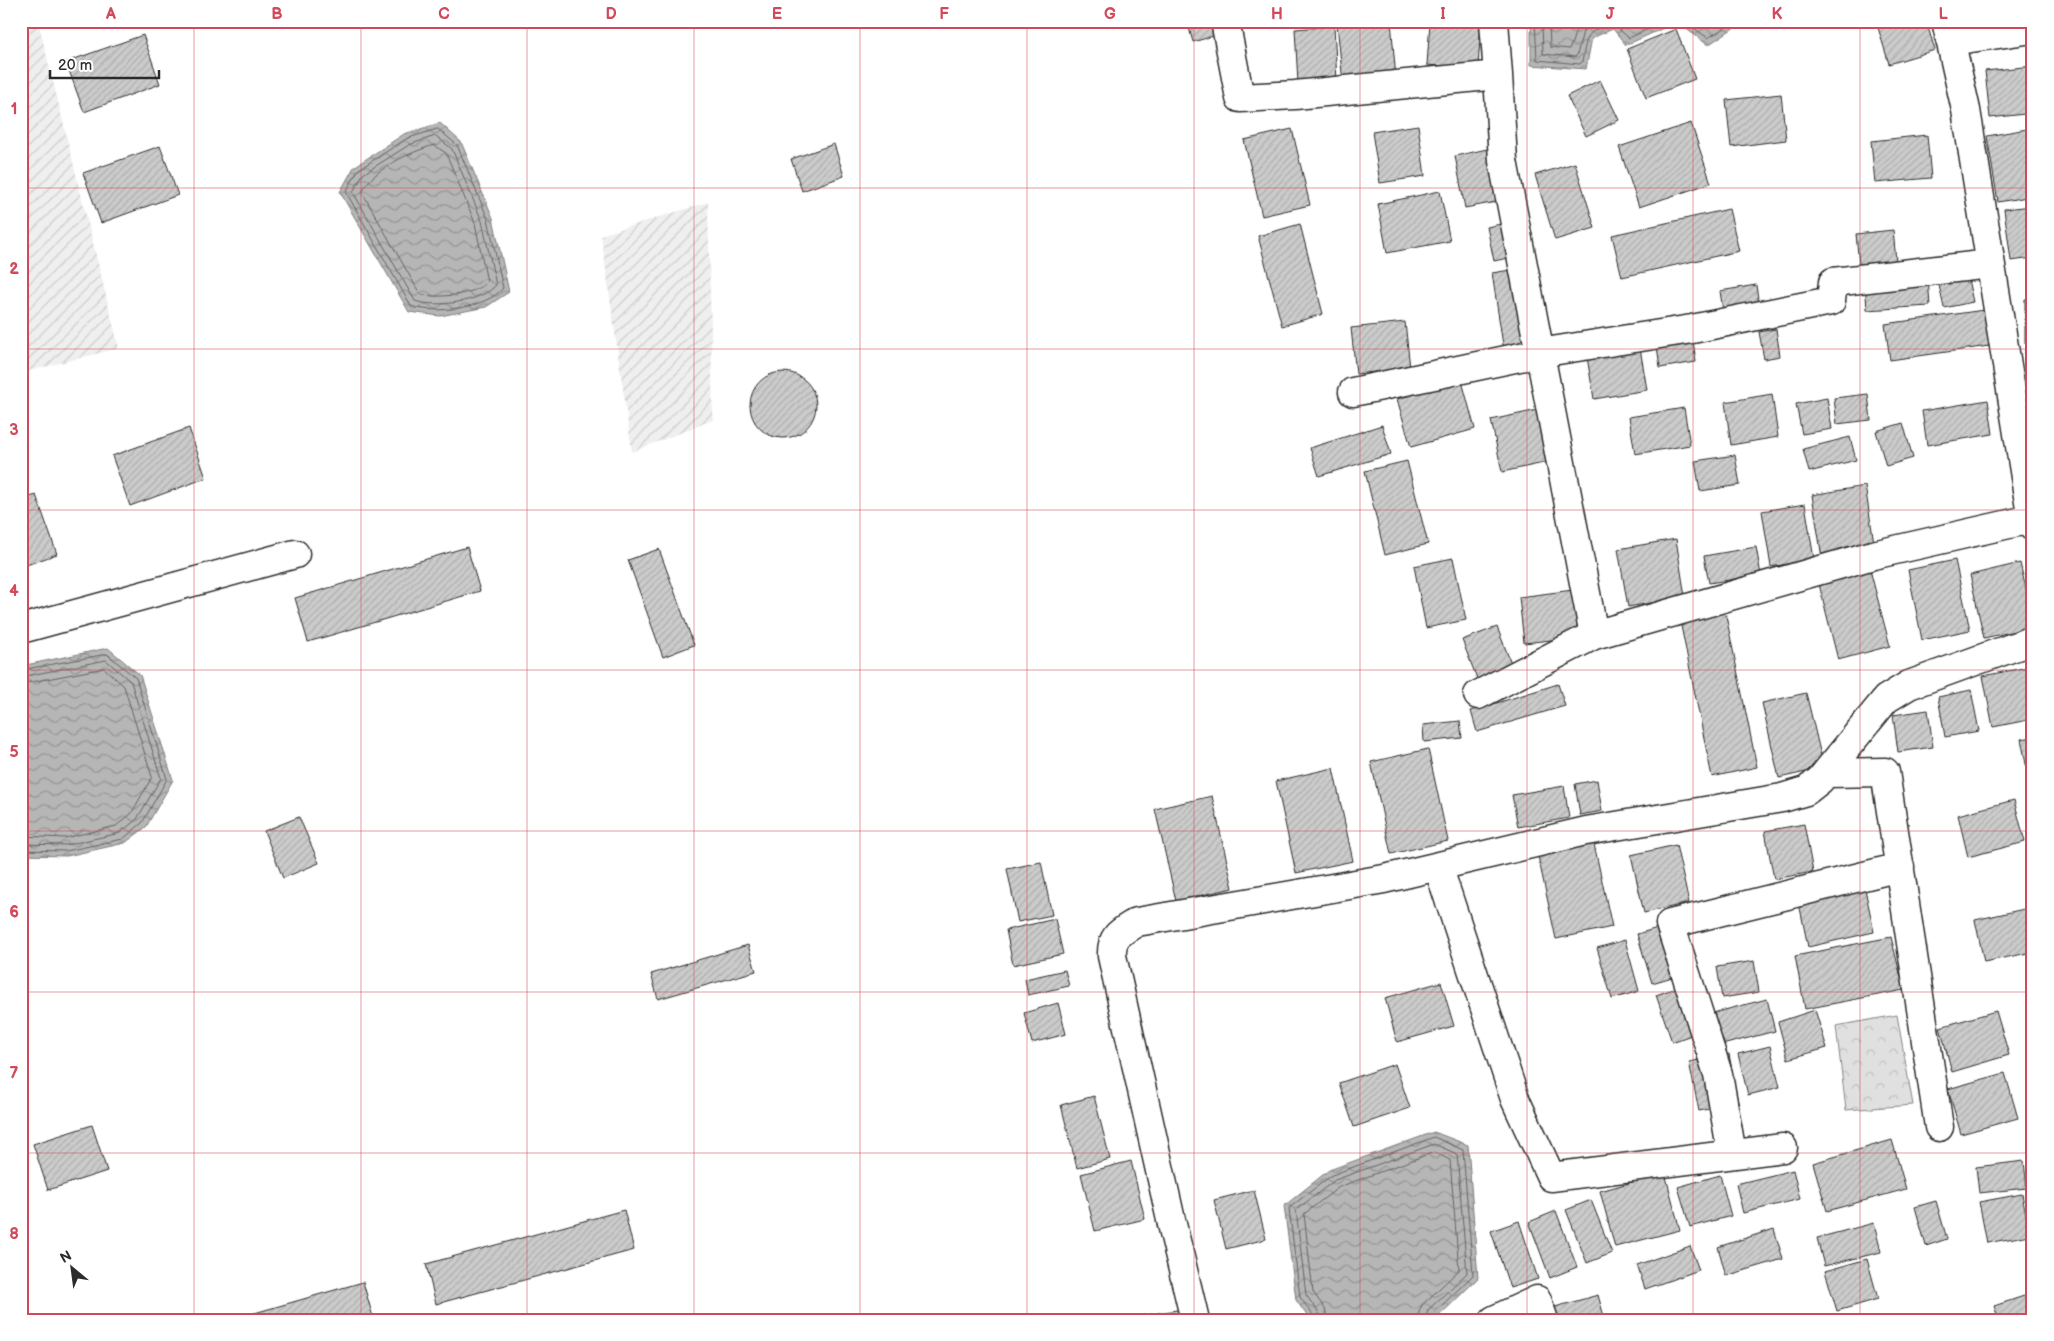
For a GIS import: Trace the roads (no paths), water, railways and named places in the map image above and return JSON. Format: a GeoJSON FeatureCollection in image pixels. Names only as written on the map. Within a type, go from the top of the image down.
{"type":"FeatureCollection","features":[{"type":"Feature","properties":{"kind":"street"},"geometry":{"type":"LineString","coordinates":[[1225,21],[1240,98],[1304,94],[1498,75]]}},
{"type":"Feature","properties":{"kind":"street"},"geometry":{"type":"LineString","coordinates":[[1494,21],[1503,161],[1594,635]]}},
{"type":"Feature","properties":{"kind":"street"},"geometry":{"type":"LineString","coordinates":[[1478,695],[1594,635],[1873,555],[2032,523],[1966,110],[1949,31],[2033,29]]}},
{"type":"Feature","properties":{"kind":"street"},"geometry":{"type":"LineString","coordinates":[[1353,392],[1539,353],[1692,329],[1831,301],[1833,282],[1990,264]]}},
{"type":"Feature","properties":{"kind":"street"},"geometry":{"type":"LineString","coordinates":[[21,629],[295,554]]}},
{"type":"Feature","properties":{"kind":"street"},"geometry":{"type":"LineString","coordinates":[[1195,1320],[1112,956],[1112,944],[1119,933],[1137,922],[1384,880],[1586,831],[1782,798],[1806,791],[1827,772],[1886,699],[1909,684],[2033,640]]}},
{"type":"Feature","properties":{"kind":"street"},"geometry":{"type":"LineString","coordinates":[[1827,772],[1885,772],[1939,1127]]}},
{"type":"Feature","properties":{"kind":"street"},"geometry":{"type":"LineString","coordinates":[[1438,866],[1516,1099],[1551,1177],[1783,1148]]}},
{"type":"Feature","properties":{"kind":"street"},"geometry":{"type":"LineString","coordinates":[[1732,1154],[1718,1074],[1670,924],[1900,867]]}},
{"type":"Feature","properties":{"kind":"street"},"geometry":{"type":"LineString","coordinates":[[1494,1320],[1537,1300],[1544,1320]]}},
{"type":"Feature","properties":{"kind":"water"},"geometry":{"type":"Polygon","coordinates":[[[1531,21],[1744,21],[1708,45],[1677,22],[1626,45],[1613,29],[1592,38],[1586,69],[1531,65],[1531,21]]]}},
{"type":"Feature","properties":{"kind":"water"},"geometry":{"type":"Polygon","coordinates":[[[440,123],[461,142],[493,218],[509,292],[486,307],[440,316],[409,312],[340,192],[354,167],[404,134],[440,123]]]}},
{"type":"Feature","properties":{"kind":"water"},"geometry":{"type":"Polygon","coordinates":[[[108,648],[140,675],[173,780],[146,827],[125,843],[67,856],[21,855],[21,666],[108,648]]]}},
{"type":"Feature","properties":{"kind":"water"},"geometry":{"type":"Polygon","coordinates":[[[1434,1132],[1468,1145],[1478,1278],[1437,1318],[1418,1320],[1310,1320],[1296,1300],[1284,1206],[1329,1170],[1434,1132]]]}}]}
